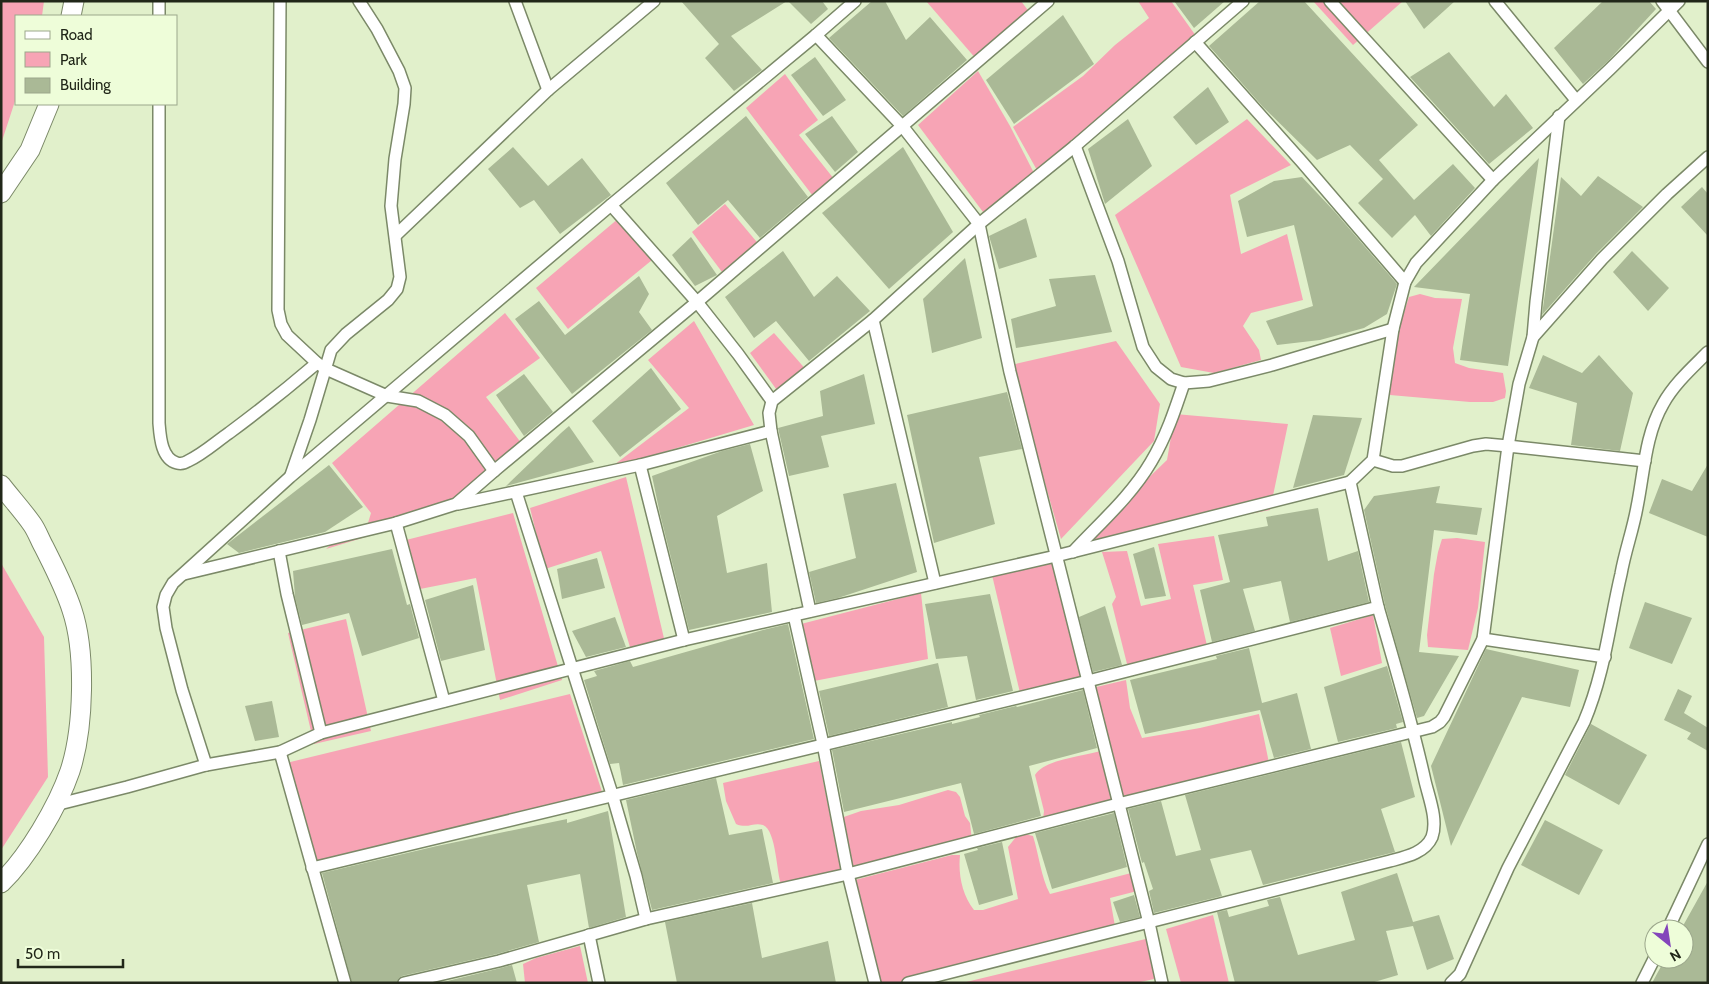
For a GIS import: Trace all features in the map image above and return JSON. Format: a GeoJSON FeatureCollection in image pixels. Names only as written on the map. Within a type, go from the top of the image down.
{"type":"FeatureCollection","features":[{"type":"Feature","properties":{"kind":"highway"},"geometry":{"type":"LineString","coordinates":[[71,15],[74,1]]}},
{"type":"Feature","properties":{"kind":"highway"},"geometry":{"type":"LineString","coordinates":[[1,193],[30,150],[49,105]]}},
{"type":"Feature","properties":{"kind":"highway"},"geometry":{"type":"LineString","coordinates":[[1,485],[32,525],[55,569],[72,610],[80,648],[81,690],[79,730],[70,770],[55,805],[34,842],[1,883]]}},
{"type":"Feature","properties":{"kind":"street"},"geometry":{"type":"LineString","coordinates":[[159,1],[159,15]]}},
{"type":"Feature","properties":{"kind":"street"},"geometry":{"type":"LineString","coordinates":[[280,1],[278,310],[286,335],[322,366],[387,396],[418,401],[444,415],[469,436],[494,471]]}},
{"type":"Feature","properties":{"kind":"street"},"geometry":{"type":"LineString","coordinates":[[290,477],[322,366],[336,343],[388,300],[396,289],[400,276],[392,206],[395,159],[405,88],[399,71],[377,29],[359,1]]}},
{"type":"Feature","properties":{"kind":"street"},"geometry":{"type":"LineString","coordinates":[[515,1],[548,90]]}},
{"type":"Feature","properties":{"kind":"street"},"geometry":{"type":"LineString","coordinates":[[206,765],[182,690],[166,628],[163,607],[166,595],[174,583],[290,477],[855,1]]}},
{"type":"Feature","properties":{"kind":"street"},"geometry":{"type":"LineString","coordinates":[[456,504],[903,127],[1048,1]]}},
{"type":"Feature","properties":{"kind":"street"},"geometry":{"type":"LineString","coordinates":[[810,611],[771,431],[769,413],[772,401],[873,320],[979,224],[1075,146],[1243,1]]}},
{"type":"Feature","properties":{"kind":"street"},"geometry":{"type":"LineString","coordinates":[[1330,1],[1493,180]]}},
{"type":"Feature","properties":{"kind":"street"},"geometry":{"type":"LineString","coordinates":[[1495,1],[1576,100]]}},
{"type":"Feature","properties":{"kind":"street"},"geometry":{"type":"LineString","coordinates":[[55,805],[206,765],[280,752],[321,733],[684,640],[1073,552],[1350,482],[1373,460],[1393,329],[1405,282],[1416,263],[1493,180],[1610,69],[1666,6],[1679,1]]}},
{"type":"Feature","properties":{"kind":"street"},"geometry":{"type":"LineString","coordinates":[[396,235],[548,90],[653,2]]}},
{"type":"Feature","properties":{"kind":"street"},"geometry":{"type":"LineString","coordinates":[[1666,6],[1708,62]]}},
{"type":"Feature","properties":{"kind":"street"},"geometry":{"type":"LineString","coordinates":[[816,35],[903,127],[979,224],[1010,372],[1149,923],[1162,983]]}},
{"type":"Feature","properties":{"kind":"street"},"geometry":{"type":"LineString","coordinates":[[1195,42],[1302,162],[1405,282]]}},
{"type":"Feature","properties":{"kind":"street"},"geometry":{"type":"LineString","coordinates":[[159,105],[159,423],[161,441],[167,456],[173,462],[179,463],[186,462],[200,454],[322,366]]}},
{"type":"Feature","properties":{"kind":"street"},"geometry":{"type":"LineString","coordinates":[[404,983],[499,961],[646,919],[848,874],[1118,804],[1414,732],[1432,727],[1440,722],[1483,639],[1508,446],[1519,384],[1533,337],[1559,116]]}},
{"type":"Feature","properties":{"kind":"street"},"geometry":{"type":"LineString","coordinates":[[1075,146],[1118,261],[1143,347],[1156,367],[1171,379],[1184,383],[1209,381],[1272,365],[1393,329]]}},
{"type":"Feature","properties":{"kind":"street"},"geometry":{"type":"LineString","coordinates":[[1533,337],[1602,259],[1667,194],[1708,157]]}},
{"type":"Feature","properties":{"kind":"street"},"geometry":{"type":"LineString","coordinates":[[611,205],[697,302],[772,401]]}},
{"type":"Feature","properties":{"kind":"street"},"geometry":{"type":"LineString","coordinates":[[873,320],[935,583]]}},
{"type":"Feature","properties":{"kind":"street"},"geometry":{"type":"LineString","coordinates":[[1452,983],[1460,974],[1508,868],[1584,722],[1595,697],[1635,516],[1649,440],[1663,404],[1675,386],[1708,352]]}},
{"type":"Feature","properties":{"kind":"street"},"geometry":{"type":"LineString","coordinates":[[1073,552],[1132,490],[1151,463],[1167,430],[1184,383]]}},
{"type":"Feature","properties":{"kind":"street"},"geometry":{"type":"LineString","coordinates":[[184,574],[396,523],[456,504],[640,465],[771,431]]}},
{"type":"Feature","properties":{"kind":"street"},"geometry":{"type":"LineString","coordinates":[[1373,460],[1393,466],[1402,466],[1486,444],[1645,461]]}},
{"type":"Feature","properties":{"kind":"street"},"geometry":{"type":"LineString","coordinates":[[640,465],[684,640]]}},
{"type":"Feature","properties":{"kind":"street"},"geometry":{"type":"LineString","coordinates":[[908,983],[1390,861],[1418,852],[1431,840],[1434,822],[1414,732],[1378,607],[1350,482]]}},
{"type":"Feature","properties":{"kind":"street"},"geometry":{"type":"LineString","coordinates":[[516,492],[613,797],[636,876],[646,919]]}},
{"type":"Feature","properties":{"kind":"street"},"geometry":{"type":"LineString","coordinates":[[396,523],[444,701]]}},
{"type":"Feature","properties":{"kind":"street"},"geometry":{"type":"LineString","coordinates":[[279,551],[287,594],[321,733]]}},
{"type":"Feature","properties":{"kind":"street"},"geometry":{"type":"LineString","coordinates":[[312,868],[1088,681],[1378,607]]}},
{"type":"Feature","properties":{"kind":"street"},"geometry":{"type":"LineString","coordinates":[[794,615],[823,744],[848,874],[875,983]]}},
{"type":"Feature","properties":{"kind":"street"},"geometry":{"type":"LineString","coordinates":[[1483,639],[1605,657]]}},
{"type":"Feature","properties":{"kind":"street"},"geometry":{"type":"LineString","coordinates":[[280,752],[344,983]]}},
{"type":"Feature","properties":{"kind":"street"},"geometry":{"type":"LineString","coordinates":[[1673,919],[1708,844]]}},
{"type":"Feature","properties":{"kind":"street"},"geometry":{"type":"LineString","coordinates":[[588,935],[600,983]]}},
{"type":"Feature","properties":{"kind":"street"},"geometry":{"type":"LineString","coordinates":[[1642,983],[1649,969]]}},
{"type":"Feature","properties":{"kind":"green space"},"geometry":{"type":"Polygon","coordinates":[[[1,1],[44,1],[42,15],[15,15],[15,101],[1,144],[1,1]]]}},
{"type":"Feature","properties":{"kind":"green space"},"geometry":{"type":"Polygon","coordinates":[[[926,1],[1021,1],[1030,13],[977,60],[926,1]]]}},
{"type":"Feature","properties":{"kind":"green space"},"geometry":{"type":"Polygon","coordinates":[[[1138,1],[1171,1],[1196,36],[1038,172],[1013,127],[1083,76],[1115,45],[1149,18],[1138,1]]]}},
{"type":"Feature","properties":{"kind":"green space"},"geometry":{"type":"Polygon","coordinates":[[[1313,1],[1403,1],[1353,45],[1313,1]]]}},
{"type":"Feature","properties":{"kind":"green space"},"geometry":{"type":"Polygon","coordinates":[[[978,71],[1010,126],[1035,175],[1003,202],[983,212],[918,125],[978,71]]]}},
{"type":"Feature","properties":{"kind":"green space"},"geometry":{"type":"Polygon","coordinates":[[[785,74],[818,120],[799,135],[838,184],[816,200],[746,108],[785,74]]]}},
{"type":"Feature","properties":{"kind":"green space"},"geometry":{"type":"Polygon","coordinates":[[[1247,119],[1291,165],[1230,195],[1241,254],[1287,234],[1303,300],[1251,313],[1243,326],[1259,350],[1261,360],[1214,373],[1181,367],[1115,215],[1247,119]]]}},
{"type":"Feature","properties":{"kind":"green space"},"geometry":{"type":"Polygon","coordinates":[[[725,204],[761,247],[725,276],[692,232],[725,204]]]}},
{"type":"Feature","properties":{"kind":"green space"},"geometry":{"type":"Polygon","coordinates":[[[619,218],[652,260],[568,329],[536,288],[619,218]]]}},
{"type":"Feature","properties":{"kind":"green space"},"geometry":{"type":"Polygon","coordinates":[[[1420,294],[1435,298],[1462,299],[1453,348],[1455,363],[1469,368],[1503,373],[1506,391],[1505,398],[1493,402],[1470,402],[1390,395],[1383,387],[1409,297],[1420,294]]]}},
{"type":"Feature","properties":{"kind":"green space"},"geometry":{"type":"Polygon","coordinates":[[[505,313],[540,358],[486,397],[522,444],[438,515],[326,549],[345,533],[368,523],[371,513],[332,463],[505,313]]]}},
{"type":"Feature","properties":{"kind":"green space"},"geometry":{"type":"Polygon","coordinates":[[[694,321],[754,425],[610,468],[689,408],[648,360],[694,321]]]}},
{"type":"Feature","properties":{"kind":"green space"},"geometry":{"type":"Polygon","coordinates":[[[774,333],[808,372],[779,393],[750,353],[774,333]]]}},
{"type":"Feature","properties":{"kind":"green space"},"geometry":{"type":"Polygon","coordinates":[[[1116,341],[1160,404],[1154,441],[1061,539],[1011,365],[1116,341]]]}},
{"type":"Feature","properties":{"kind":"green space"},"geometry":{"type":"Polygon","coordinates":[[[1175,414],[1288,424],[1270,510],[1077,547],[1167,460],[1175,414]]]}},
{"type":"Feature","properties":{"kind":"green space"},"geometry":{"type":"Polygon","coordinates":[[[626,477],[667,651],[633,657],[601,551],[545,569],[530,508],[626,477]]]}},
{"type":"Feature","properties":{"kind":"green space"},"geometry":{"type":"Polygon","coordinates":[[[513,513],[562,680],[500,700],[476,578],[420,589],[406,540],[513,513]]]}},
{"type":"Feature","properties":{"kind":"green space"},"geometry":{"type":"Polygon","coordinates":[[[1214,536],[1223,580],[1193,585],[1208,650],[1128,668],[1112,604],[1116,597],[1102,552],[1127,551],[1141,606],[1171,599],[1158,544],[1214,536]]]}},
{"type":"Feature","properties":{"kind":"green space"},"geometry":{"type":"Polygon","coordinates":[[[1457,538],[1485,542],[1478,608],[1468,650],[1428,647],[1427,635],[1438,552],[1442,539],[1457,538]]]}},
{"type":"Feature","properties":{"kind":"green space"},"geometry":{"type":"Polygon","coordinates":[[[1052,561],[1083,682],[1021,697],[992,575],[1052,561]]]}},
{"type":"Feature","properties":{"kind":"green space"},"geometry":{"type":"Polygon","coordinates":[[[1,563],[44,637],[48,777],[1,850],[1,563]]]}},
{"type":"Feature","properties":{"kind":"green space"},"geometry":{"type":"Polygon","coordinates":[[[921,593],[928,659],[814,681],[801,624],[921,593]]]}},
{"type":"Feature","properties":{"kind":"green space"},"geometry":{"type":"Polygon","coordinates":[[[1373,615],[1382,663],[1341,676],[1330,628],[1373,615]]]}},
{"type":"Feature","properties":{"kind":"green space"},"geometry":{"type":"Polygon","coordinates":[[[346,619],[371,731],[314,744],[288,633],[346,619]]]}},
{"type":"Feature","properties":{"kind":"green space"},"geometry":{"type":"Polygon","coordinates":[[[1126,680],[1130,708],[1142,738],[1200,728],[1259,714],[1269,763],[1122,800],[1092,688],[1126,680]]]}},
{"type":"Feature","properties":{"kind":"green space"},"geometry":{"type":"Polygon","coordinates":[[[570,694],[605,801],[308,866],[278,765],[570,694]]]}},
{"type":"Feature","properties":{"kind":"green space"},"geometry":{"type":"Polygon","coordinates":[[[1104,750],[1117,802],[1043,819],[1044,811],[1035,775],[1047,765],[1104,750]]]}},
{"type":"Feature","properties":{"kind":"green space"},"geometry":{"type":"Polygon","coordinates":[[[819,761],[842,875],[782,887],[774,844],[768,829],[759,824],[744,826],[736,824],[726,801],[723,783],[819,761]]]}},
{"type":"Feature","properties":{"kind":"green space"},"geometry":{"type":"Polygon","coordinates":[[[948,790],[956,792],[960,797],[965,816],[970,823],[972,841],[850,873],[838,819],[861,811],[899,805],[948,790]]]}},
{"type":"Feature","properties":{"kind":"green space"},"geometry":{"type":"Polygon","coordinates":[[[1025,834],[1033,836],[1042,873],[1050,894],[1139,871],[1145,889],[1110,898],[1116,932],[921,983],[877,983],[851,881],[952,855],[960,855],[960,877],[966,898],[974,910],[983,910],[1018,899],[1008,847],[1016,837],[1025,834]]]}},
{"type":"Feature","properties":{"kind":"green space"},"geometry":{"type":"Polygon","coordinates":[[[1213,915],[1229,983],[1181,983],[1166,929],[1213,915]]]}},
{"type":"Feature","properties":{"kind":"green space"},"geometry":{"type":"Polygon","coordinates":[[[1154,937],[1169,983],[1154,979],[1136,983],[962,983],[1154,937]]]}},
{"type":"Feature","properties":{"kind":"green space"},"geometry":{"type":"Polygon","coordinates":[[[580,946],[588,983],[525,983],[523,964],[536,958],[580,946]]]}},
{"type":"Feature","properties":{"kind":"building"},"geometry":{"type":"Polygon","coordinates":[[[681,1],[787,1],[731,36],[762,70],[734,91],[705,58],[719,44],[681,1]]]}},
{"type":"Feature","properties":{"kind":"building"},"geometry":{"type":"Polygon","coordinates":[[[788,1],[822,1],[828,9],[811,24],[788,1]]]}},
{"type":"Feature","properties":{"kind":"building"},"geometry":{"type":"Polygon","coordinates":[[[872,1],[885,1],[906,40],[930,17],[967,60],[903,116],[829,38],[872,1]]]}},
{"type":"Feature","properties":{"kind":"building"},"geometry":{"type":"Polygon","coordinates":[[[1174,1],[1225,1],[1194,28],[1174,1]]]}},
{"type":"Feature","properties":{"kind":"building"},"geometry":{"type":"Polygon","coordinates":[[[1260,1],[1304,1],[1418,125],[1379,160],[1414,200],[1453,164],[1475,188],[1431,236],[1415,215],[1392,238],[1358,203],[1383,179],[1350,145],[1317,160],[1263,107],[1209,46],[1260,1]]]}},
{"type":"Feature","properties":{"kind":"building"},"geometry":{"type":"Polygon","coordinates":[[[1405,1],[1455,1],[1424,29],[1405,1]]]}},
{"type":"Feature","properties":{"kind":"building"},"geometry":{"type":"Polygon","coordinates":[[[1603,1],[1649,1],[1656,9],[1608,61],[1583,84],[1554,48],[1603,1]]]}},
{"type":"Feature","properties":{"kind":"building"},"geometry":{"type":"Polygon","coordinates":[[[1063,15],[1094,64],[1014,124],[986,80],[1063,15]]]}},
{"type":"Feature","properties":{"kind":"building"},"geometry":{"type":"Polygon","coordinates":[[[1449,52],[1494,107],[1506,94],[1533,128],[1489,164],[1410,77],[1449,52]]]}},
{"type":"Feature","properties":{"kind":"building"},"geometry":{"type":"Polygon","coordinates":[[[815,57],[846,100],[823,116],[791,75],[815,57]]]}},
{"type":"Feature","properties":{"kind":"building"},"geometry":{"type":"Polygon","coordinates":[[[1208,87],[1229,122],[1196,145],[1173,117],[1208,87]]]}},
{"type":"Feature","properties":{"kind":"building"},"geometry":{"type":"Polygon","coordinates":[[[746,116],[808,197],[760,238],[728,200],[698,225],[666,183],[746,116]]]}},
{"type":"Feature","properties":{"kind":"building"},"geometry":{"type":"Polygon","coordinates":[[[832,116],[858,152],[835,172],[805,134],[832,116]]]}},
{"type":"Feature","properties":{"kind":"building"},"geometry":{"type":"Polygon","coordinates":[[[1128,119],[1152,166],[1105,204],[1088,149],[1128,119]]]}},
{"type":"Feature","properties":{"kind":"building"},"geometry":{"type":"Polygon","coordinates":[[[513,147],[548,186],[582,158],[611,195],[560,234],[534,200],[520,208],[488,169],[513,147]]]}},
{"type":"Feature","properties":{"kind":"building"},"geometry":{"type":"Polygon","coordinates":[[[903,147],[953,232],[889,289],[822,213],[903,147]]]}},
{"type":"Feature","properties":{"kind":"building"},"geometry":{"type":"Polygon","coordinates":[[[1539,158],[1508,366],[1460,360],[1470,294],[1414,287],[1539,158]]]}},
{"type":"Feature","properties":{"kind":"building"},"geometry":{"type":"Polygon","coordinates":[[[1598,176],[1643,207],[1596,254],[1542,315],[1561,177],[1581,196],[1598,176]]]}},
{"type":"Feature","properties":{"kind":"building"},"geometry":{"type":"Polygon","coordinates":[[[1302,177],[1397,284],[1387,314],[1364,328],[1320,340],[1277,345],[1266,321],[1313,306],[1294,225],[1247,237],[1238,201],[1274,181],[1302,177]]]}},
{"type":"Feature","properties":{"kind":"building"},"geometry":{"type":"Polygon","coordinates":[[[1702,187],[1708,194],[1708,236],[1681,207],[1702,187]]]}},
{"type":"Feature","properties":{"kind":"building"},"geometry":{"type":"Polygon","coordinates":[[[1026,218],[1037,257],[999,269],[989,236],[1026,218]]]}},
{"type":"Feature","properties":{"kind":"building"},"geometry":{"type":"Polygon","coordinates":[[[691,237],[717,275],[695,286],[672,255],[691,237]]]}},
{"type":"Feature","properties":{"kind":"building"},"geometry":{"type":"Polygon","coordinates":[[[783,251],[814,297],[837,276],[870,311],[809,361],[776,321],[754,338],[725,297],[783,251]]]}},
{"type":"Feature","properties":{"kind":"building"},"geometry":{"type":"Polygon","coordinates":[[[1632,251],[1669,288],[1648,311],[1613,272],[1632,251]]]}},
{"type":"Feature","properties":{"kind":"building"},"geometry":{"type":"Polygon","coordinates":[[[965,258],[982,338],[932,353],[923,299],[965,258]]]}},
{"type":"Feature","properties":{"kind":"building"},"geometry":{"type":"Polygon","coordinates":[[[1095,275],[1112,332],[1016,348],[1011,319],[1056,306],[1049,279],[1095,275]]]}},
{"type":"Feature","properties":{"kind":"building"},"geometry":{"type":"Polygon","coordinates":[[[639,276],[649,294],[639,312],[652,330],[572,394],[515,319],[539,301],[565,335],[639,276]]]}},
{"type":"Feature","properties":{"kind":"building"},"geometry":{"type":"Polygon","coordinates":[[[1543,355],[1582,373],[1599,355],[1633,393],[1620,451],[1571,445],[1577,403],[1529,388],[1543,355]]]}},
{"type":"Feature","properties":{"kind":"building"},"geometry":{"type":"Polygon","coordinates":[[[651,368],[681,409],[620,457],[592,421],[651,368]]]}},
{"type":"Feature","properties":{"kind":"building"},"geometry":{"type":"Polygon","coordinates":[[[524,374],[553,412],[524,436],[496,395],[524,374]]]}},
{"type":"Feature","properties":{"kind":"building"},"geometry":{"type":"Polygon","coordinates":[[[864,374],[875,424],[821,436],[829,467],[789,476],[778,428],[823,416],[820,391],[864,374]]]}},
{"type":"Feature","properties":{"kind":"building"},"geometry":{"type":"Polygon","coordinates":[[[1007,392],[1022,449],[979,457],[995,524],[934,543],[907,415],[1007,392]]]}},
{"type":"Feature","properties":{"kind":"building"},"geometry":{"type":"Polygon","coordinates":[[[1313,415],[1362,418],[1344,475],[1293,488],[1313,415]]]}},
{"type":"Feature","properties":{"kind":"building"},"geometry":{"type":"Polygon","coordinates":[[[569,426],[594,462],[506,486],[561,433],[569,426]]]}},
{"type":"Feature","properties":{"kind":"building"},"geometry":{"type":"Polygon","coordinates":[[[750,444],[763,491],[717,516],[727,573],[767,563],[772,612],[689,630],[652,476],[722,451],[750,444]]]}},
{"type":"Feature","properties":{"kind":"building"},"geometry":{"type":"Polygon","coordinates":[[[1708,464],[1708,537],[1649,513],[1662,479],[1692,491],[1708,464]]]}},
{"type":"Feature","properties":{"kind":"building"},"geometry":{"type":"Polygon","coordinates":[[[329,465],[363,507],[325,532],[239,553],[227,544],[329,465]]]}},
{"type":"Feature","properties":{"kind":"building"},"geometry":{"type":"Polygon","coordinates":[[[896,483],[917,572],[838,598],[816,603],[809,572],[856,558],[843,494],[896,483]]]}},
{"type":"Feature","properties":{"kind":"building"},"geometry":{"type":"Polygon","coordinates":[[[1440,486],[1436,503],[1482,508],[1477,535],[1434,530],[1419,652],[1459,656],[1424,716],[1417,718],[1385,605],[1364,510],[1374,496],[1440,486]]]}},
{"type":"Feature","properties":{"kind":"building"},"geometry":{"type":"Polygon","coordinates":[[[1318,508],[1328,561],[1358,551],[1369,602],[1290,622],[1281,581],[1243,589],[1255,631],[1212,642],[1200,590],[1230,582],[1218,535],[1268,526],[1266,517],[1318,508]]]}},
{"type":"Feature","properties":{"kind":"building"},"geometry":{"type":"Polygon","coordinates":[[[1154,547],[1166,596],[1145,599],[1133,554],[1154,547]]]}},
{"type":"Feature","properties":{"kind":"building"},"geometry":{"type":"Polygon","coordinates":[[[392,549],[407,605],[410,604],[419,638],[362,656],[349,613],[302,625],[295,597],[293,571],[392,549]]]}},
{"type":"Feature","properties":{"kind":"building"},"geometry":{"type":"Polygon","coordinates":[[[597,558],[605,588],[562,599],[557,569],[597,558]]]}},
{"type":"Feature","properties":{"kind":"building"},"geometry":{"type":"Polygon","coordinates":[[[473,585],[485,650],[441,661],[425,600],[473,585]]]}},
{"type":"Feature","properties":{"kind":"building"},"geometry":{"type":"Polygon","coordinates":[[[990,594],[1013,691],[976,700],[967,656],[936,659],[925,604],[990,594]]]}},
{"type":"Feature","properties":{"kind":"building"},"geometry":{"type":"Polygon","coordinates":[[[1645,602],[1692,618],[1672,664],[1629,648],[1645,602]]]}},
{"type":"Feature","properties":{"kind":"building"},"geometry":{"type":"Polygon","coordinates":[[[1105,606],[1122,665],[1093,672],[1079,617],[1105,606]]]}},
{"type":"Feature","properties":{"kind":"building"},"geometry":{"type":"Polygon","coordinates":[[[615,617],[626,647],[586,657],[572,631],[615,617]]]}},
{"type":"Feature","properties":{"kind":"building"},"geometry":{"type":"Polygon","coordinates":[[[788,624],[814,739],[623,785],[619,763],[610,764],[584,680],[597,676],[594,671],[630,661],[633,667],[788,624]]]}},
{"type":"Feature","properties":{"kind":"building"},"geometry":{"type":"Polygon","coordinates":[[[1249,648],[1262,703],[1297,693],[1311,749],[1274,758],[1260,710],[1145,734],[1130,680],[1217,659],[1216,656],[1249,648]]]}},
{"type":"Feature","properties":{"kind":"building"},"geometry":{"type":"Polygon","coordinates":[[[1486,649],[1579,670],[1570,707],[1522,697],[1451,846],[1431,766],[1486,649]]]}},
{"type":"Feature","properties":{"kind":"building"},"geometry":{"type":"Polygon","coordinates":[[[938,663],[948,707],[829,736],[819,691],[938,663]]]}},
{"type":"Feature","properties":{"kind":"building"},"geometry":{"type":"Polygon","coordinates":[[[1387,666],[1403,722],[1396,724],[1397,728],[1338,742],[1324,687],[1387,666]]]}},
{"type":"Feature","properties":{"kind":"building"},"geometry":{"type":"Polygon","coordinates":[[[1678,689],[1692,696],[1684,713],[1708,728],[1708,751],[1687,739],[1691,733],[1664,720],[1678,689]]]}},
{"type":"Feature","properties":{"kind":"building"},"geometry":{"type":"Polygon","coordinates":[[[1083,690],[1097,748],[1029,766],[1041,816],[974,834],[961,783],[844,812],[832,750],[952,722],[952,724],[980,717],[979,715],[1083,690]]]}},
{"type":"Feature","properties":{"kind":"building"},"geometry":{"type":"Polygon","coordinates":[[[272,701],[279,737],[255,741],[245,706],[272,701]]]}},
{"type":"Feature","properties":{"kind":"building"},"geometry":{"type":"Polygon","coordinates":[[[1591,724],[1647,755],[1619,805],[1565,775],[1591,724]]]}},
{"type":"Feature","properties":{"kind":"building"},"geometry":{"type":"Polygon","coordinates":[[[1401,742],[1415,797],[1381,809],[1395,852],[1263,885],[1251,850],[1210,859],[1222,896],[1154,913],[1149,891],[1153,889],[1144,862],[1142,863],[1128,809],[1161,801],[1176,856],[1201,850],[1185,795],[1401,742]]]}},
{"type":"Feature","properties":{"kind":"building"},"geometry":{"type":"Polygon","coordinates":[[[716,778],[729,835],[762,829],[773,883],[652,910],[626,800],[716,778]]]}},
{"type":"Feature","properties":{"kind":"building"},"geometry":{"type":"Polygon","coordinates":[[[608,811],[626,917],[589,928],[580,874],[527,885],[539,942],[497,954],[402,976],[397,983],[352,983],[322,873],[437,846],[567,819],[567,823],[608,811]]]}},
{"type":"Feature","properties":{"kind":"building"},"geometry":{"type":"Polygon","coordinates":[[[1114,813],[1127,867],[1052,889],[1035,833],[1114,813]]]}},
{"type":"Feature","properties":{"kind":"building"},"geometry":{"type":"Polygon","coordinates":[[[1545,820],[1603,850],[1579,895],[1521,865],[1545,820]]]}},
{"type":"Feature","properties":{"kind":"building"},"geometry":{"type":"Polygon","coordinates":[[[1002,842],[1013,895],[979,905],[964,854],[978,850],[977,848],[1002,842]]]}},
{"type":"Feature","properties":{"kind":"building"},"geometry":{"type":"Polygon","coordinates":[[[1397,873],[1413,922],[1439,915],[1454,959],[1427,970],[1413,926],[1386,931],[1398,975],[1371,983],[1235,983],[1217,912],[1227,910],[1229,917],[1269,906],[1267,900],[1280,897],[1298,955],[1355,940],[1341,892],[1397,873]]]}},
{"type":"Feature","properties":{"kind":"building"},"geometry":{"type":"Polygon","coordinates":[[[1708,881],[1708,983],[1652,983],[1660,969],[1694,969],[1694,919],[1687,919],[1708,881]]]}},
{"type":"Feature","properties":{"kind":"building"},"geometry":{"type":"Polygon","coordinates":[[[1134,895],[1140,917],[1120,922],[1113,902],[1134,895]]]}},
{"type":"Feature","properties":{"kind":"building"},"geometry":{"type":"Polygon","coordinates":[[[752,903],[762,958],[828,941],[836,983],[677,983],[665,922],[752,903]]]}},
{"type":"Feature","properties":{"kind":"building"},"geometry":{"type":"Polygon","coordinates":[[[512,965],[517,983],[439,983],[501,968],[512,965]]]}}]}
